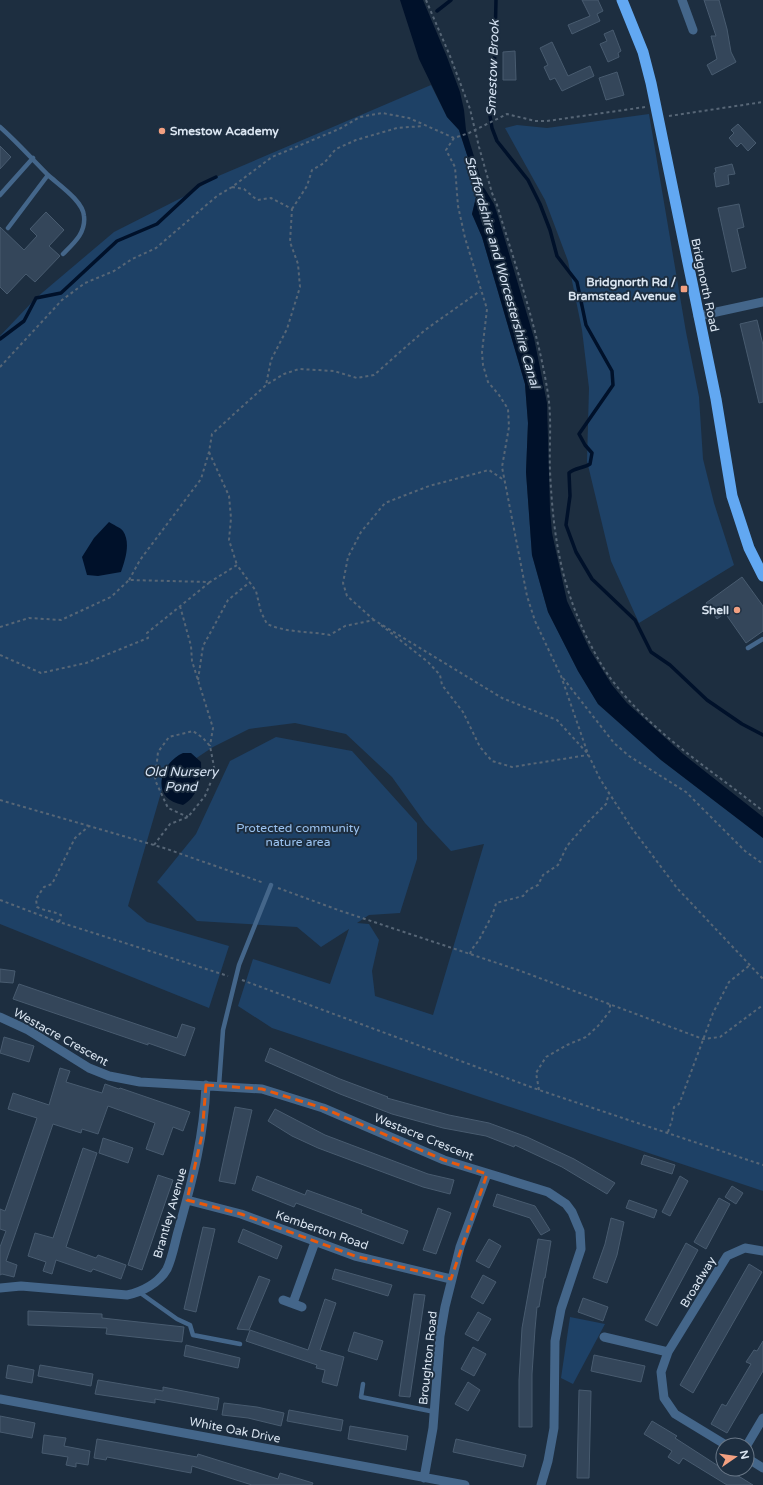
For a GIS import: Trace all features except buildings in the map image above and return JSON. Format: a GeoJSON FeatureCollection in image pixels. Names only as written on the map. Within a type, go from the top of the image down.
{"type":"FeatureCollection","features":[{"type":"Feature","properties":{"kind":"highway","name":"Bridgnorth Road"},"geometry":{"type":"LineString","coordinates":[[622,0],[643,52],[656,106],[716,399],[732,496],[749,548],[763,576]]}},
{"type":"Feature","properties":{"kind":"street"},"geometry":{"type":"LineString","coordinates":[[682,0],[693,30]]}},
{"type":"Feature","properties":{"kind":"street"},"geometry":{"type":"LineString","coordinates":[[698,316],[763,302]]}},
{"type":"Feature","properties":{"kind":"street","name":"Westacre Crescent"},"geometry":{"type":"LineString","coordinates":[[0,1017],[33,1034],[83,1065],[109,1076],[140,1082],[206,1084],[262,1089],[322,1108],[444,1160],[537,1188],[559,1198],[572,1212],[580,1231],[580,1249],[561,1309],[555,1341],[554,1428],[548,1461],[541,1485]]}},
{"type":"Feature","properties":{"kind":"street","name":"Brantley Avenue"},"geometry":{"type":"LineString","coordinates":[[0,1288],[21,1286],[127,1294],[139,1292],[154,1284],[166,1269],[187,1200],[202,1135],[206,1084]]}},
{"type":"Feature","properties":{"kind":"street","name":"Broughton Road"},"geometry":{"type":"LineString","coordinates":[[424,1478],[435,1412],[440,1336],[451,1279],[460,1247],[487,1174]]}},
{"type":"Feature","properties":{"kind":"street","name":"Kemberton Road"},"geometry":{"type":"LineString","coordinates":[[187,1200],[241,1214],[355,1256],[451,1279]]}},
{"type":"Feature","properties":{"kind":"street"},"geometry":{"type":"LineString","coordinates":[[293,1304],[315,1242]]}},
{"type":"Feature","properties":{"kind":"street","name":"Broadway"},"geometry":{"type":"LineString","coordinates":[[715,1438],[676,1414],[664,1398],[661,1372],[668,1352],[727,1256],[745,1248],[763,1251]]}},
{"type":"Feature","properties":{"kind":"street"},"geometry":{"type":"LineString","coordinates":[[283,1300],[302,1307]]}},
{"type":"Feature","properties":{"kind":"street"},"geometry":{"type":"LineString","coordinates":[[604,1337],[668,1352]]}},
{"type":"Feature","properties":{"kind":"street","name":"White Oak Drive"},"geometry":{"type":"LineString","coordinates":[[0,1399],[465,1485]]}},
{"type":"Feature","properties":{"kind":"street"},"geometry":{"type":"LineString","coordinates":[[752,1437],[763,1418]]}},
{"type":"Feature","properties":{"kind":"lane"},"geometry":{"type":"LineString","coordinates":[[0,127],[33,158],[48,175],[69,192],[84,214],[84,225],[81,236],[62,254]]}},
{"type":"Feature","properties":{"kind":"lane"},"geometry":{"type":"LineString","coordinates":[[0,195],[33,158]]}},
{"type":"Feature","properties":{"kind":"lane"},"geometry":{"type":"LineString","coordinates":[[8,228],[48,175]]}},
{"type":"Feature","properties":{"kind":"lane"},"geometry":{"type":"LineString","coordinates":[[748,648],[763,639]]}},
{"type":"Feature","properties":{"kind":"lane"},"geometry":{"type":"LineString","coordinates":[[219,1085],[223,1030],[239,965],[271,885]]}},
{"type":"Feature","properties":{"kind":"lane"},"geometry":{"type":"LineString","coordinates":[[139,1292],[177,1319],[190,1325],[193,1335],[240,1344]]}},
{"type":"Feature","properties":{"kind":"lane"},"geometry":{"type":"LineString","coordinates":[[363,1384],[361,1397],[435,1412]]}},
{"type":"Feature","properties":{"kind":"path"},"geometry":{"type":"LineString","coordinates":[[426,0],[450,56],[470,109],[492,193],[530,312],[542,362],[550,417],[550,470],[555,533],[564,578],[576,616],[599,661],[628,700],[685,752],[763,811]]}},
{"type":"Feature","properties":{"kind":"path"},"geometry":{"type":"LineString","coordinates":[[658,118],[763,102]]}},
{"type":"Feature","properties":{"kind":"path"},"geometry":{"type":"LineString","coordinates":[[656,106],[547,121],[535,121],[507,114],[469,133],[454,138],[446,150],[455,167],[458,206],[464,238],[487,309],[482,352],[483,365],[488,382],[508,409],[509,427],[502,467],[527,596],[535,621],[561,676],[588,754],[600,779],[631,827],[677,888],[763,979]]}},
{"type":"Feature","properties":{"kind":"path"},"geometry":{"type":"LineString","coordinates":[[0,367],[62,300],[85,283],[114,271],[132,259],[156,248],[217,196],[232,187],[272,157],[339,129],[360,117],[382,113],[409,118],[424,126],[454,138]]}},
{"type":"Feature","properties":{"kind":"path"},"geometry":{"type":"LineString","coordinates":[[266,385],[272,360],[287,329],[300,287],[298,264],[290,242],[292,209],[307,186],[312,170],[324,163],[336,149],[356,140],[397,128],[424,126]]}},
{"type":"Feature","properties":{"kind":"path"},"geometry":{"type":"LineString","coordinates":[[232,187],[244,189],[257,200],[271,198],[292,209]]}},
{"type":"Feature","properties":{"kind":"path"},"geometry":{"type":"LineString","coordinates":[[0,627],[30,618],[61,620],[110,597],[129,580],[140,560],[201,479],[209,452],[212,434],[266,385],[284,374],[299,368],[334,371],[357,378],[374,375],[425,330],[480,291]]}},
{"type":"Feature","properties":{"kind":"path"},"geometry":{"type":"LineString","coordinates":[[209,452],[229,496],[231,518],[229,540],[237,565],[256,591],[261,612],[267,624],[279,630],[313,632],[330,635],[345,626],[374,620],[502,698],[557,720],[588,754]]}},
{"type":"Feature","properties":{"kind":"path"},"geometry":{"type":"LineString","coordinates":[[505,481],[489,470],[429,486],[385,503],[361,532],[348,557],[344,583],[347,596],[374,620],[428,662],[440,675],[442,685],[463,712],[480,747],[492,761],[512,768],[588,754]]}},
{"type":"Feature","properties":{"kind":"path"},"geometry":{"type":"LineString","coordinates":[[0,655],[41,673],[86,663],[148,638],[147,633],[210,582],[237,565]]}},
{"type":"Feature","properties":{"kind":"path"},"geometry":{"type":"LineString","coordinates":[[129,580],[210,582]]}},
{"type":"Feature","properties":{"kind":"path"},"geometry":{"type":"LineString","coordinates":[[198,681],[203,646],[228,600],[250,582]]}},
{"type":"Feature","properties":{"kind":"path"},"geometry":{"type":"LineString","coordinates":[[154,845],[170,824],[188,817],[205,796],[215,772],[210,746],[212,728],[192,661],[190,642],[180,606]]}},
{"type":"Feature","properties":{"kind":"path"},"geometry":{"type":"LineString","coordinates":[[561,676],[614,743],[629,756],[686,792],[745,851],[763,864]]}},
{"type":"Feature","properties":{"kind":"path"},"geometry":{"type":"LineString","coordinates":[[188,817],[168,808],[155,780],[158,752],[169,737],[193,731],[203,738],[210,746]]}},
{"type":"Feature","properties":{"kind":"path"},"geometry":{"type":"LineString","coordinates":[[470,954],[471,949],[479,940],[495,911],[496,903],[523,896],[528,890],[538,885],[543,875],[558,866],[567,846],[606,804],[609,793]]}},
{"type":"Feature","properties":{"kind":"path"},"geometry":{"type":"LineString","coordinates":[[0,800],[154,845],[271,885],[340,911],[470,954],[703,1039],[720,1037],[763,1005]]}},
{"type":"Feature","properties":{"kind":"path"},"geometry":{"type":"LineString","coordinates":[[59,922],[61,916],[53,912],[37,908],[36,899],[44,887],[52,884],[75,838],[89,826]]}},
{"type":"Feature","properties":{"kind":"path"},"geometry":{"type":"LineString","coordinates":[[0,900],[59,922],[236,978],[539,1090],[763,1165]]}},
{"type":"Feature","properties":{"kind":"path"},"geometry":{"type":"LineString","coordinates":[[668,1132],[674,1107],[679,1104],[713,1013],[729,982],[750,965]]}},
{"type":"Feature","properties":{"kind":"path"},"geometry":{"type":"LineString","coordinates":[[539,1090],[536,1074],[546,1057],[567,1045],[586,1037],[610,1011],[610,1004]]}},
{"type":"Feature","properties":{"kind":"highlighted area"},"geometry":{"type":"Polygon","coordinates":[[[206,1085],[262,1089],[323,1108],[444,1160],[487,1174],[451,1279],[355,1256],[241,1214],[187,1200],[202,1135],[206,1085]]]}},
{"type":"Feature","properties":{"kind":"green space","name":"Protected community nature area"},"geometry":{"type":"Polygon","coordinates":[[[431,85],[447,117],[459,130],[478,189],[472,214],[482,237],[525,384],[528,423],[526,472],[532,555],[548,612],[578,671],[598,704],[661,760],[763,838],[763,1191],[272,1028],[238,1006],[253,959],[330,984],[349,929],[321,947],[297,927],[197,921],[157,882],[196,834],[230,761],[276,737],[352,751],[417,823],[417,859],[400,913],[369,915],[357,923],[369,924],[379,940],[372,971],[375,996],[433,1015],[484,844],[451,851],[425,823],[392,777],[346,734],[295,723],[249,729],[213,747],[165,779],[128,906],[147,922],[229,946],[209,1008],[0,924],[0,336],[36,298],[114,232],[187,195],[216,177],[431,85]]]}},
{"type":"Feature","properties":{"kind":"green space"},"geometry":{"type":"Polygon","coordinates":[[[649,114],[686,332],[699,397],[703,459],[714,503],[734,565],[639,623],[611,561],[587,461],[589,388],[582,330],[568,261],[545,200],[505,128],[517,125],[547,128],[649,114]]]}},
{"type":"Feature","properties":{"kind":"green space"},"geometry":{"type":"Polygon","coordinates":[[[570,1317],[605,1324],[573,1384],[561,1378],[570,1317]]]}},
{"type":"Feature","properties":{"kind":"water","name":"Staffordshire and Worcestershire Canal"},"geometry":{"type":"Polygon","coordinates":[[[400,0],[423,0],[447,57],[460,92],[466,130],[483,186],[494,204],[534,338],[547,403],[552,533],[567,601],[590,650],[612,685],[627,703],[683,754],[763,817],[763,838],[661,760],[598,704],[578,671],[548,612],[532,555],[526,472],[528,423],[525,384],[482,237],[472,214],[478,189],[459,130],[447,117],[419,59],[400,0]]]}},
{"type":"Feature","properties":{"kind":"water"},"geometry":{"type":"Polygon","coordinates":[[[109,522],[123,531],[127,541],[121,572],[98,576],[87,575],[82,557],[94,538],[109,522]]]}},
{"type":"Feature","properties":{"kind":"water","name":"Old Nursery Pond"},"geometry":{"type":"Polygon","coordinates":[[[183,753],[191,753],[201,762],[201,774],[196,792],[188,802],[183,805],[172,801],[165,796],[162,789],[162,780],[164,772],[169,764],[183,753]]]}},
{"type":"Feature","properties":{"kind":"waterway"},"geometry":{"type":"LineString","coordinates":[[437,11],[451,0]]}},
{"type":"Feature","properties":{"kind":"waterway","name":"Smestow Brook"},"geometry":{"type":"LineString","coordinates":[[496,0],[494,84],[489,110],[492,128],[497,141],[528,180],[540,204],[550,230],[557,256],[577,282],[586,325],[612,371],[613,385],[579,434],[585,445],[592,453],[590,464],[569,473],[570,496],[566,525],[576,552],[592,579],[635,620],[651,652],[670,665],[707,700],[742,724],[763,735]]}},
{"type":"Feature","properties":{"kind":"waterway"},"geometry":{"type":"LineString","coordinates":[[0,339],[24,321],[36,298],[61,293],[117,241],[157,224],[199,185],[216,177]]}},
{"type":"Feature","properties":{"kind":"place","name":"Smestow Academy"},"geometry":{"type":"Point","coordinates":[162,131]}},
{"type":"Feature","properties":{"kind":"place","name":"Bridgnorth Rd / Bramstead Avenue"},"geometry":{"type":"Point","coordinates":[684,289]}},
{"type":"Feature","properties":{"kind":"place","name":"Shell"},"geometry":{"type":"Point","coordinates":[737,610]}}]}
